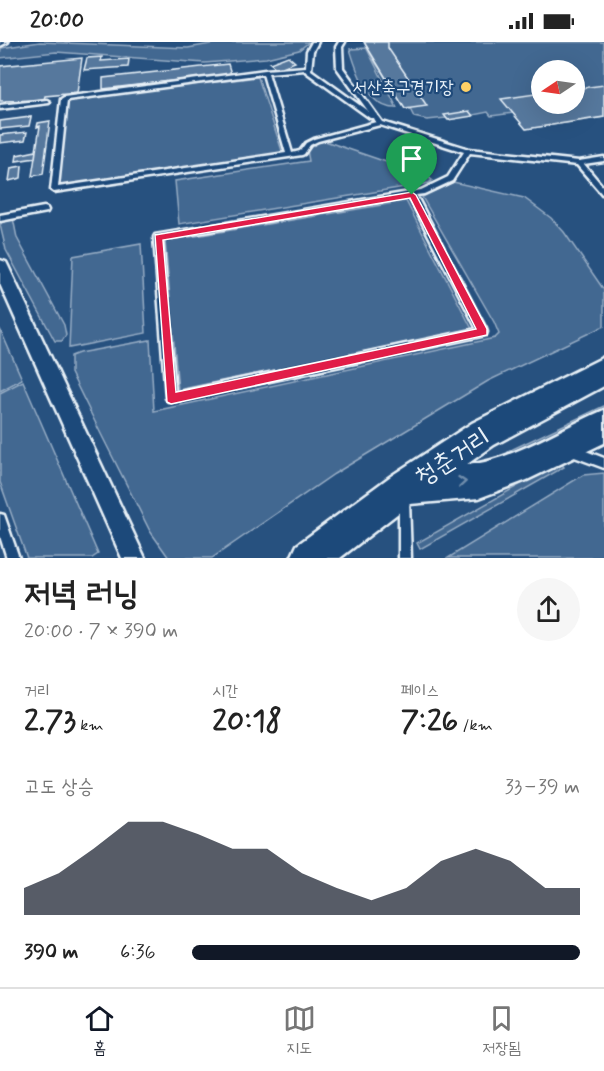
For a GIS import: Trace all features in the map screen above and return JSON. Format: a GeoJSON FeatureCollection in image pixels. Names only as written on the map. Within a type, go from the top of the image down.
{"type":"FeatureCollection","features":[{"type":"Feature","properties":{"kind":"main road","name":"청춘거리"},"geometry":{"type":"LineString","coordinates":[[309,558],[404,488],[483,434],[604,371]]}},
{"type":"Feature","properties":{"kind":"main road"},"geometry":{"type":"LineString","coordinates":[[404,488],[478,481],[515,468],[604,426]]}},
{"type":"Feature","properties":{"kind":"street"},"geometry":{"type":"LineString","coordinates":[[0,266],[134,558]]}},
{"type":"Feature","properties":{"kind":"lane"},"geometry":{"type":"LineString","coordinates":[[315,42],[310,51],[308,71],[380,123],[468,151],[579,163],[604,159]]}},
{"type":"Feature","properties":{"kind":"lane"},"geometry":{"type":"LineString","coordinates":[[342,42],[339,47],[340,68],[380,123]]}},
{"type":"Feature","properties":{"kind":"lane"},"geometry":{"type":"LineString","coordinates":[[308,68],[64,99],[54,190],[302,153],[308,144],[316,140],[380,123]]}},
{"type":"Feature","properties":{"kind":"lane"},"geometry":{"type":"LineString","coordinates":[[265,72],[290,155]]}},
{"type":"Feature","properties":{"kind":"lane"},"geometry":{"type":"LineString","coordinates":[[0,107],[47,102]]}},
{"type":"Feature","properties":{"kind":"lane"},"geometry":{"type":"LineString","coordinates":[[412,195],[483,332],[171,398],[158,237],[412,195],[450,179],[468,151]]}},
{"type":"Feature","properties":{"kind":"lane"},"geometry":{"type":"LineString","coordinates":[[579,163],[604,192]]}},
{"type":"Feature","properties":{"kind":"lane"},"geometry":{"type":"LineString","coordinates":[[0,219],[44,210]]}},
{"type":"Feature","properties":{"kind":"lane"},"geometry":{"type":"LineString","coordinates":[[558,446],[604,463]]}},
{"type":"Feature","properties":{"kind":"lane"},"geometry":{"type":"LineString","coordinates":[[404,488],[405,558]]}},
{"type":"Feature","properties":{"kind":"lane"},"geometry":{"type":"LineString","coordinates":[[0,519],[13,558]]}},
{"type":"Feature","properties":{"kind":"shaded area"},"geometry":{"type":"Polygon","coordinates":[[[40,42],[188,48],[222,42],[309,42],[299,50],[266,58],[205,63],[56,52],[0,58],[1,48],[40,42]]]}},
{"type":"Feature","properties":{"kind":"shaded area","name":"서산축구경기장"},"geometry":{"type":"Polygon","coordinates":[[[364,42],[604,42],[604,117],[526,129],[513,113],[491,116],[488,112],[448,120],[446,118],[427,120],[414,117],[410,109],[405,109],[367,49],[397,108],[387,107],[371,96],[360,78],[350,49],[367,48],[364,42]]]}},
{"type":"Feature","properties":{"kind":"shaded area"},"geometry":{"type":"Polygon","coordinates":[[[258,77],[283,154],[59,187],[67,100],[258,77]]]}},
{"type":"Feature","properties":{"kind":"shaded area"},"geometry":{"type":"Polygon","coordinates":[[[325,141],[427,176],[432,180],[429,183],[179,224],[175,181],[309,161],[307,150],[316,143],[325,141]]]}},
{"type":"Feature","properties":{"kind":"shaded area"},"geometry":{"type":"Polygon","coordinates":[[[453,182],[524,198],[551,218],[564,232],[604,290],[604,326],[488,381],[334,474],[212,558],[169,558],[150,531],[71,373],[71,356],[150,340],[154,411],[495,338],[499,334],[494,322],[422,197],[453,182]]]}},
{"type":"Feature","properties":{"kind":"shaded area"},"geometry":{"type":"Polygon","coordinates":[[[406,201],[472,329],[178,390],[165,241],[406,201]]]}},
{"type":"Feature","properties":{"kind":"shaded area"},"geometry":{"type":"Polygon","coordinates":[[[13,218],[17,238],[64,325],[66,335],[62,341],[55,341],[6,250],[0,225],[3,221],[13,218]]]}},
{"type":"Feature","properties":{"kind":"shaded area"},"geometry":{"type":"Polygon","coordinates":[[[141,244],[146,333],[69,348],[73,256],[141,244]]]}},
{"type":"Feature","properties":{"kind":"shaded area"},"geometry":{"type":"Polygon","coordinates":[[[0,329],[22,379],[0,391],[0,329]]]}},
{"type":"Feature","properties":{"kind":"shaded area"},"geometry":{"type":"Polygon","coordinates":[[[23,381],[98,554],[92,558],[27,558],[0,482],[0,393],[23,381]]]}},
{"type":"Feature","properties":{"kind":"shaded area"},"geometry":{"type":"Polygon","coordinates":[[[604,406],[604,416],[509,456],[508,452],[513,449],[604,406]]]}},
{"type":"Feature","properties":{"kind":"shaded area"},"geometry":{"type":"Polygon","coordinates":[[[560,462],[564,467],[420,549],[417,543],[560,462]]]}},
{"type":"Feature","properties":{"kind":"shaded area"},"geometry":{"type":"Polygon","coordinates":[[[604,473],[604,558],[448,558],[583,475],[604,473]]]}},
{"type":"Feature","properties":{"kind":"building","name":"서산축구경기장"},"geometry":{"type":"Polygon","coordinates":[[[364,42],[388,42],[388,48],[427,106],[405,109],[364,42]]]}},
{"type":"Feature","properties":{"kind":"building"},"geometry":{"type":"Polygon","coordinates":[[[288,56],[295,62],[277,69],[270,63],[288,56]]]}},
{"type":"Feature","properties":{"kind":"building"},"geometry":{"type":"Polygon","coordinates":[[[102,57],[101,61],[129,59],[128,67],[84,70],[87,58],[102,57]]]}},
{"type":"Feature","properties":{"kind":"building"},"geometry":{"type":"Polygon","coordinates":[[[82,58],[77,93],[45,96],[44,100],[0,101],[0,66],[82,58]]]}},
{"type":"Feature","properties":{"kind":"building"},"geometry":{"type":"Polygon","coordinates":[[[228,64],[231,74],[103,89],[103,78],[228,64]]]}},
{"type":"Feature","properties":{"kind":"building"},"geometry":{"type":"Polygon","coordinates":[[[604,85],[604,117],[526,129],[501,99],[531,95],[531,114],[585,114],[585,88],[604,85]]]}},
{"type":"Feature","properties":{"kind":"building"},"geometry":{"type":"Polygon","coordinates":[[[469,111],[473,116],[448,120],[444,115],[469,111]]]}},
{"type":"Feature","properties":{"kind":"building"},"geometry":{"type":"Polygon","coordinates":[[[31,117],[29,126],[0,129],[0,121],[31,117]]]}},
{"type":"Feature","properties":{"kind":"building"},"geometry":{"type":"Polygon","coordinates":[[[50,121],[43,174],[32,176],[40,126],[37,127],[38,123],[50,121]]]}},
{"type":"Feature","properties":{"kind":"building"},"geometry":{"type":"Polygon","coordinates":[[[27,132],[25,140],[0,143],[0,135],[27,132]]]}},
{"type":"Feature","properties":{"kind":"building"},"geometry":{"type":"Polygon","coordinates":[[[36,151],[35,158],[16,161],[17,155],[36,151]]]}},
{"type":"Feature","properties":{"kind":"building"},"geometry":{"type":"Polygon","coordinates":[[[22,166],[21,178],[9,181],[11,168],[22,166]]]}},
{"type":"Feature","properties":{"kind":"place","name":"서산축구경기장"},"geometry":{"type":"Point","coordinates":[466,87]}},
{"type":"Feature","properties":{"kind":"route"},"geometry":{"type":"LineString","coordinates":[[412,195],[483,332],[171,398],[158,237],[412,195]]}}]}
